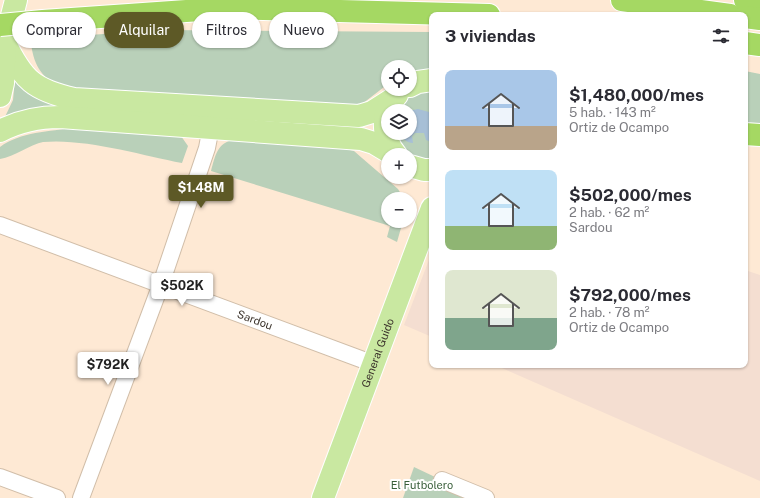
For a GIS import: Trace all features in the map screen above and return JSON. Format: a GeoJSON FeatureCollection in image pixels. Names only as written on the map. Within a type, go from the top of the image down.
{"type":"FeatureCollection","features":[{"type":"Feature","properties":{"kind":"highway"},"geometry":{"type":"LineString","coordinates":[[622,0],[708,12]]}},
{"type":"Feature","properties":{"kind":"highway"},"geometry":{"type":"LineString","coordinates":[[744,0],[760,5]]}},
{"type":"Feature","properties":{"kind":"highway"},"geometry":{"type":"LineString","coordinates":[[3,34],[43,21],[229,8],[429,13]]}},
{"type":"Feature","properties":{"kind":"highway"},"geometry":{"type":"LineString","coordinates":[[748,17],[760,19]]}},
{"type":"Feature","properties":{"kind":"highway"},"geometry":{"type":"LineString","coordinates":[[748,43],[760,45]]}},
{"type":"Feature","properties":{"kind":"highway"},"geometry":{"type":"LineString","coordinates":[[748,134],[760,135]]}},
{"type":"Feature","properties":{"kind":"main road"},"geometry":{"type":"LineString","coordinates":[[0,96],[3,83],[3,34],[16,0]]}},
{"type":"Feature","properties":{"kind":"main road"},"geometry":{"type":"LineString","coordinates":[[3,34],[15,64],[24,76],[50,92],[74,99],[359,116],[372,112],[395,96]]}},
{"type":"Feature","properties":{"kind":"main road"},"geometry":{"type":"LineString","coordinates":[[417,83],[429,80]]}},
{"type":"Feature","properties":{"kind":"main road"},"geometry":{"type":"LineString","coordinates":[[392,148],[386,137],[385,124],[387,110],[398,96]]}},
{"type":"Feature","properties":{"kind":"main road"},"geometry":{"type":"LineString","coordinates":[[0,131],[35,119],[60,116],[361,139],[374,143],[383,148]]}},
{"type":"Feature","properties":{"kind":"main road"},"geometry":{"type":"LineString","coordinates":[[417,168],[429,170]]}},
{"type":"Feature","properties":{"kind":"main road","name":"General Guido"},"geometry":{"type":"LineString","coordinates":[[323,498],[429,216]]}},
{"type":"Feature","properties":{"kind":"street"},"geometry":{"type":"LineString","coordinates":[[81,498],[161,284],[207,148],[211,127]]}},
{"type":"Feature","properties":{"kind":"street","name":"Sardou"},"geometry":{"type":"LineString","coordinates":[[0,225],[374,364]]}},
{"type":"Feature","properties":{"kind":"street"},"geometry":{"type":"LineString","coordinates":[[0,476],[58,498]]}},
{"type":"Feature","properties":{"kind":"street"},"geometry":{"type":"LineString","coordinates":[[442,480],[486,498]]}},
{"type":"Feature","properties":{"kind":"shaded area"},"geometry":{"type":"Polygon","coordinates":[[[429,260],[429,336],[404,325],[429,260]]]}},
{"type":"Feature","properties":{"kind":"shaded area"},"geometry":{"type":"Polygon","coordinates":[[[748,271],[760,275],[760,481],[502,368],[748,368],[748,271]]]}},
{"type":"Feature","properties":{"kind":"green space"},"geometry":{"type":"Polygon","coordinates":[[[184,30],[192,30],[192,48],[261,48],[261,31],[269,31],[269,48],[338,48],[338,31],[429,32],[429,73],[417,72],[417,60],[381,60],[381,89],[362,104],[348,106],[85,90],[67,87],[57,84],[45,77],[37,66],[32,48],[96,48],[96,34],[104,34],[104,48],[184,48],[184,30]]]}},
{"type":"Feature","properties":{"kind":"green space"},"geometry":{"type":"Polygon","coordinates":[[[748,72],[760,74],[760,129],[748,128],[748,72]]]}},
{"type":"Feature","properties":{"kind":"green space"},"geometry":{"type":"Polygon","coordinates":[[[15,78],[73,106],[3,121],[13,100],[15,78]]]}},
{"type":"Feature","properties":{"kind":"green space"},"geometry":{"type":"Polygon","coordinates":[[[429,86],[429,161],[417,158],[417,148],[401,148],[396,140],[417,140],[417,104],[397,104],[403,96],[417,96],[417,89],[429,86]]]}},
{"type":"Feature","properties":{"kind":"green space"},"geometry":{"type":"Polygon","coordinates":[[[74,128],[181,136],[188,146],[182,163],[94,145],[59,141],[38,143],[11,156],[0,159],[0,147],[17,138],[45,131],[74,128]]]}},
{"type":"Feature","properties":{"kind":"green space"},"geometry":{"type":"Polygon","coordinates":[[[234,140],[342,148],[354,151],[381,174],[381,184],[392,184],[400,192],[381,192],[381,223],[211,171],[220,147],[228,141],[234,140]]]}},
{"type":"Feature","properties":{"kind":"green space"},"geometry":{"type":"Polygon","coordinates":[[[389,228],[401,228],[397,242],[387,237],[389,228]]]}},
{"type":"Feature","properties":{"kind":"green space","name":"El Futbolero"},"geometry":{"type":"Polygon","coordinates":[[[414,467],[473,495],[472,498],[403,498],[414,467]]]}},
{"type":"Feature","properties":{"kind":"water"},"geometry":{"type":"Polygon","coordinates":[[[417,109],[429,112],[429,141],[426,140],[424,133],[417,133],[417,109]]]}},
{"type":"Feature","properties":{"kind":"water"},"geometry":{"type":"Polygon","coordinates":[[[405,140],[413,140],[413,143],[405,140]]]}}]}
